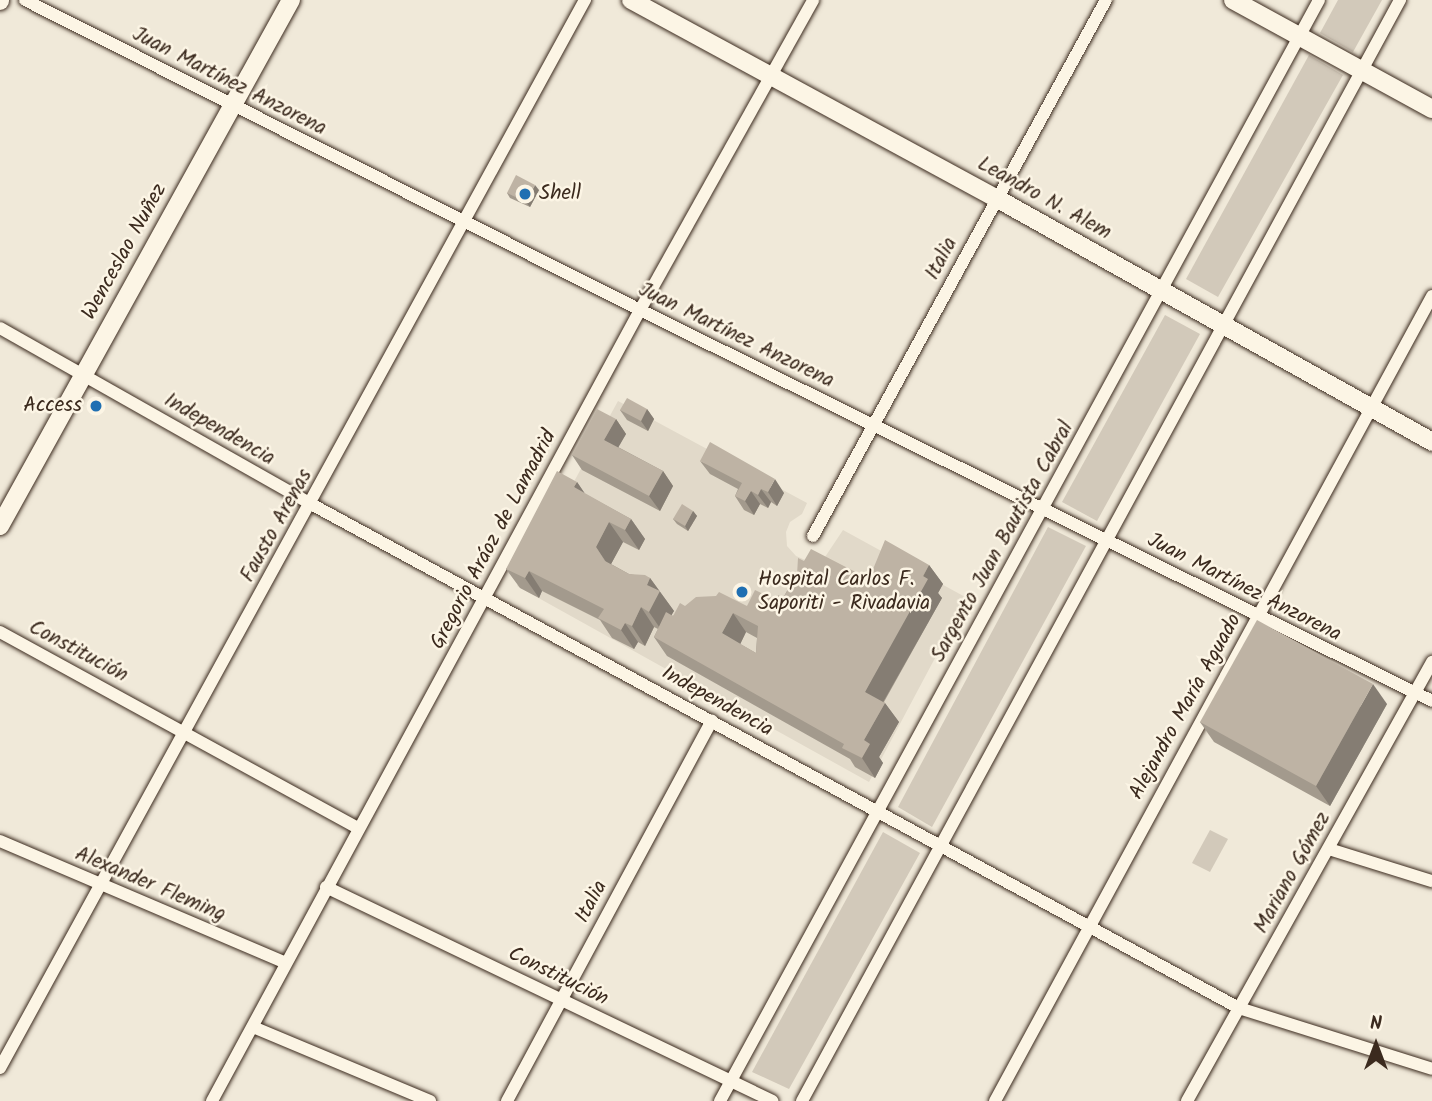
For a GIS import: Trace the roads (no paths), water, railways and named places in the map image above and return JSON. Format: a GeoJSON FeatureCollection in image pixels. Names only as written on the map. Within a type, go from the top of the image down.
{"type":"FeatureCollection","features":[{"type":"Feature","properties":{"kind":"street","name":"Juan Martínez Anzorena"},"geometry":{"type":"LineString","coordinates":[[25,0],[640,310],[1432,701]]}},
{"type":"Feature","properties":{"kind":"street","name":"Wenceslao Nuñez"},"geometry":{"type":"LineString","coordinates":[[0,526],[291,0]]}},
{"type":"Feature","properties":{"kind":"street","name":"Fausto Arenas"},"geometry":{"type":"LineString","coordinates":[[0,1068],[585,0]]}},
{"type":"Feature","properties":{"kind":"street","name":"Leandro N. Alem"},"geometry":{"type":"LineString","coordinates":[[631,0],[996,198],[1432,442]]}},
{"type":"Feature","properties":{"kind":"street","name":"Gregorio Aráoz de Lamadrid"},"geometry":{"type":"LineString","coordinates":[[212,1101],[640,310],[813,0]]}},
{"type":"Feature","properties":{"kind":"street","name":"Italia"},"geometry":{"type":"LineString","coordinates":[[813,536],[1105,0]]}},
{"type":"Feature","properties":{"kind":"street"},"geometry":{"type":"LineString","coordinates":[[1233,0],[1432,109]]}},
{"type":"Feature","properties":{"kind":"street","name":"Sargento Juan Bautista Cabral"},"geometry":{"type":"LineString","coordinates":[[720,1101],[1319,0]]}},
{"type":"Feature","properties":{"kind":"street"},"geometry":{"type":"LineString","coordinates":[[802,1101],[1399,0]]}},
{"type":"Feature","properties":{"kind":"street","name":"Alejandro María Aguado"},"geometry":{"type":"LineString","coordinates":[[995,1101],[1086,928],[1432,296]]}},
{"type":"Feature","properties":{"kind":"street","name":"Independencia"},"geometry":{"type":"LineString","coordinates":[[0,328],[311,504],[1239,1009],[1432,1069]]}},
{"type":"Feature","properties":{"kind":"street","name":"Constitución"},"geometry":{"type":"LineString","coordinates":[[0,632],[358,828]]}},
{"type":"Feature","properties":{"kind":"street","name":"Mariano Gómez"},"geometry":{"type":"LineString","coordinates":[[1186,1101],[1432,662]]}},
{"type":"Feature","properties":{"kind":"street","name":"Italia"},"geometry":{"type":"LineString","coordinates":[[507,1101],[712,721]]}},
{"type":"Feature","properties":{"kind":"street","name":"Alexander Fleming"},"geometry":{"type":"LineString","coordinates":[[0,841],[286,963]]}},
{"type":"Feature","properties":{"kind":"street"},"geometry":{"type":"LineString","coordinates":[[1329,849],[1432,881]]}},
{"type":"Feature","properties":{"kind":"street","name":"Constitución"},"geometry":{"type":"LineString","coordinates":[[326,887],[772,1101]]}},
{"type":"Feature","properties":{"kind":"street"},"geometry":{"type":"LineString","coordinates":[[253,1027],[430,1101]]}},
{"type":"Feature","properties":{"kind":"place","name":"Shell"},"geometry":{"type":"Point","coordinates":[525,194]}},
{"type":"Feature","properties":{"kind":"place","name":"Access"},"geometry":{"type":"Point","coordinates":[96,406]}},
{"type":"Feature","properties":{"kind":"place","name":"Hospital Carlos F. Saporiti - Rivadavia"},"geometry":{"type":"Point","coordinates":[742,592]}}]}
